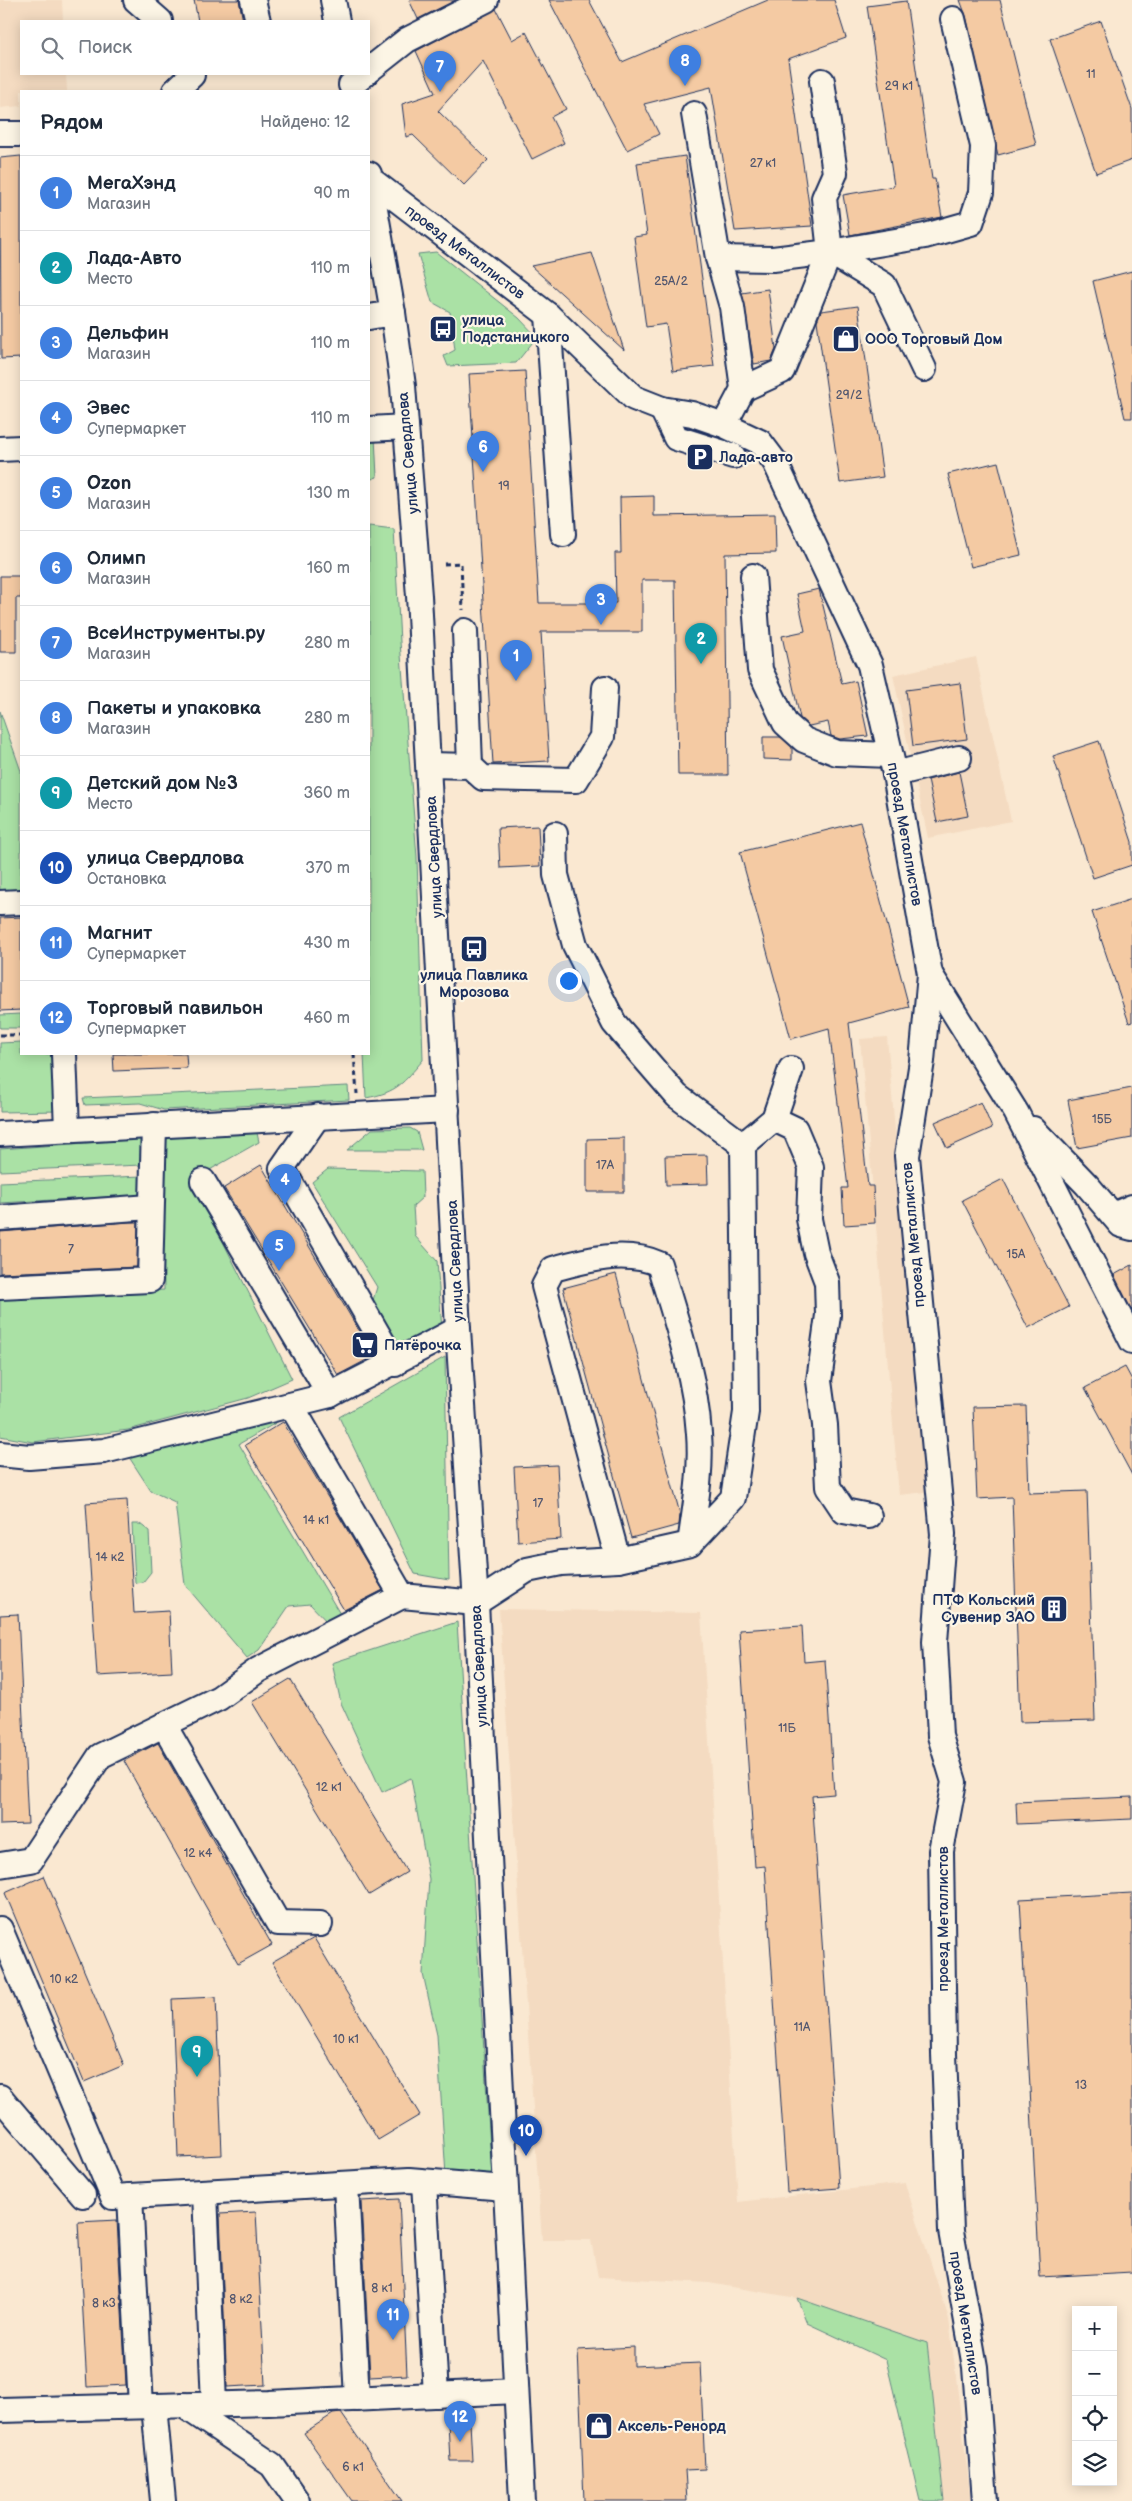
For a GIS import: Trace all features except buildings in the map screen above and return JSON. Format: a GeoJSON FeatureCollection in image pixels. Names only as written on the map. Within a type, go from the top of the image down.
{"type":"FeatureCollection","features":[{"type":"Feature","properties":{"kind":"street"},"geometry":{"type":"LineString","coordinates":[[136,0],[159,20]]}},
{"type":"Feature","properties":{"kind":"street"},"geometry":{"type":"LineString","coordinates":[[253,0],[258,20]]}},
{"type":"Feature","properties":{"kind":"street"},"geometry":{"type":"LineString","coordinates":[[333,0],[337,20]]}},
{"type":"Feature","properties":{"kind":"street"},"geometry":{"type":"LineString","coordinates":[[370,69],[407,40],[486,0]]}},
{"type":"Feature","properties":{"kind":"street"},"geometry":{"type":"LineString","coordinates":[[718,258],[772,259],[830,252],[925,236],[971,222],[981,193],[983,146],[953,19]]}},
{"type":"Feature","properties":{"kind":"street"},"geometry":{"type":"LineString","coordinates":[[176,90],[194,78]]}},
{"type":"Feature","properties":{"kind":"street"},"geometry":{"type":"LineString","coordinates":[[724,425],[743,390],[782,371],[830,252],[824,198],[835,172],[822,81]]}},
{"type":"Feature","properties":{"kind":"street"},"geometry":{"type":"LineString","coordinates":[[694,114],[718,258],[732,307],[743,390]]}},
{"type":"Feature","properties":{"kind":"street"},"geometry":{"type":"LineString","coordinates":[[0,134],[20,134]]}},
{"type":"Feature","properties":{"kind":"street","name":"проезд Металлистов"},"geometry":{"type":"LineString","coordinates":[[370,178],[548,316],[634,398],[662,410],[692,414],[724,425],[760,442],[776,462],[870,665],[893,764],[930,974],[922,1061],[906,1156],[943,1534],[935,1642],[940,1736],[954,1782],[941,1851],[944,2054],[951,2230],[975,2367],[985,2501]]}},
{"type":"Feature","properties":{"kind":"street","name":"улица Свердлова"},"geometry":{"type":"LineString","coordinates":[[370,183],[393,313],[406,427],[430,766],[458,1329],[476,1603],[522,2501]]}},
{"type":"Feature","properties":{"kind":"street"},"geometry":{"type":"LineString","coordinates":[[830,252],[884,285],[924,369]]}},
{"type":"Feature","properties":{"kind":"street"},"geometry":{"type":"LineString","coordinates":[[370,317],[393,313]]}},
{"type":"Feature","properties":{"kind":"street"},"geometry":{"type":"LineString","coordinates":[[548,316],[563,534]]}},
{"type":"Feature","properties":{"kind":"street"},"geometry":{"type":"LineString","coordinates":[[662,410],[676,438],[732,456]]}},
{"type":"Feature","properties":{"kind":"street"},"geometry":{"type":"LineString","coordinates":[[370,429],[406,427]]}},
{"type":"Feature","properties":{"kind":"street"},"geometry":{"type":"LineString","coordinates":[[0,449],[20,448]]}},
{"type":"Feature","properties":{"kind":"street"},"geometry":{"type":"LineString","coordinates":[[753,576],[760,670],[786,723],[804,740],[837,753],[893,764],[959,758]]}},
{"type":"Feature","properties":{"kind":"street"},"geometry":{"type":"LineString","coordinates":[[464,631],[470,766]]}},
{"type":"Feature","properties":{"kind":"street"},"geometry":{"type":"LineString","coordinates":[[430,766],[470,766],[483,778],[576,780],[602,737],[605,688]]}},
{"type":"Feature","properties":{"kind":"street"},"geometry":{"type":"LineString","coordinates":[[555,834],[556,875],[575,945],[614,1023],[677,1096],[743,1145]]}},
{"type":"Feature","properties":{"kind":"street"},"geometry":{"type":"LineString","coordinates":[[0,903],[20,902]]}},
{"type":"Feature","properties":{"kind":"street"},"geometry":{"type":"LineString","coordinates":[[930,974],[1016,1112],[1132,1341]]}},
{"type":"Feature","properties":{"kind":"street"},"geometry":{"type":"LineString","coordinates":[[64,1055],[66,1129]]}},
{"type":"Feature","properties":{"kind":"street"},"geometry":{"type":"LineString","coordinates":[[743,1145],[774,1119],[791,1069]]}},
{"type":"Feature","properties":{"kind":"street"},"geometry":{"type":"LineString","coordinates":[[0,1134],[447,1110]]}},
{"type":"Feature","properties":{"kind":"street"},"geometry":{"type":"LineString","coordinates":[[1016,1112],[1087,1185],[1126,1217]]}},
{"type":"Feature","properties":{"kind":"street"},"geometry":{"type":"LineString","coordinates":[[318,1116],[282,1168],[394,1364]]}},
{"type":"Feature","properties":{"kind":"street"},"geometry":{"type":"LineString","coordinates":[[774,1119],[795,1129],[811,1167],[809,1219],[816,1253],[827,1282],[828,1315],[820,1381],[825,1425],[828,1488],[844,1511],[869,1516]]}},
{"type":"Feature","properties":{"kind":"street"},"geometry":{"type":"LineString","coordinates":[[0,1287],[150,1280],[150,1207],[154,1125]]}},
{"type":"Feature","properties":{"kind":"street"},"geometry":{"type":"LineString","coordinates":[[0,1865],[31,1860],[100,1756],[219,1698],[258,1670],[402,1596],[476,1603],[527,1570],[561,1563],[618,1560],[690,1544],[733,1498],[746,1412],[743,1145]]}},
{"type":"Feature","properties":{"kind":"street"},"geometry":{"type":"LineString","coordinates":[[203,1181],[330,1395]]}},
{"type":"Feature","properties":{"kind":"street"},"geometry":{"type":"LineString","coordinates":[[0,1218],[150,1207]]}},
{"type":"Feature","properties":{"kind":"street"},"geometry":{"type":"LineString","coordinates":[[618,1560],[544,1286],[553,1270],[582,1260],[623,1257],[646,1258],[658,1264],[690,1367],[699,1434],[699,1479],[690,1544]]}},
{"type":"Feature","properties":{"kind":"street"},"geometry":{"type":"LineString","coordinates":[[0,1454],[29,1458],[104,1451],[330,1395],[380,1368],[394,1364],[458,1329]]}},
{"type":"Feature","properties":{"kind":"street"},"geometry":{"type":"LineString","coordinates":[[291,1405],[402,1596]]}},
{"type":"Feature","properties":{"kind":"street"},"geometry":{"type":"LineString","coordinates":[[164,1725],[278,1923],[320,1924]]}},
{"type":"Feature","properties":{"kind":"street"},"geometry":{"type":"LineString","coordinates":[[0,1929],[112,2197],[409,2180],[505,2188]]}},
{"type":"Feature","properties":{"kind":"street"},"geometry":{"type":"LineString","coordinates":[[0,2097],[83,2195]]}},
{"type":"Feature","properties":{"kind":"street"},"geometry":{"type":"LineString","coordinates":[[424,2182],[436,2395]]}},
{"type":"Feature","properties":{"kind":"street"},"geometry":{"type":"LineString","coordinates":[[346,2184],[358,2398]]}},
{"type":"Feature","properties":{"kind":"street"},"geometry":{"type":"LineString","coordinates":[[205,2193],[214,2404]]}},
{"type":"Feature","properties":{"kind":"street"},"geometry":{"type":"LineString","coordinates":[[130,2196],[147,2406],[163,2501]]}},
{"type":"Feature","properties":{"kind":"street"},"geometry":{"type":"LineString","coordinates":[[0,2410],[214,2404],[516,2391]]}},
{"type":"Feature","properties":{"kind":"street"},"geometry":{"type":"LineString","coordinates":[[183,2405],[272,2465],[297,2501]]}},
{"type":"Feature","properties":{"kind":"path"},"geometry":{"type":"LineString","coordinates":[[444,564],[461,563],[464,631]]}},
{"type":"Feature","properties":{"kind":"path"},"geometry":{"type":"LineString","coordinates":[[0,1035],[20,1035]]}},
{"type":"Feature","properties":{"kind":"path"},"geometry":{"type":"LineString","coordinates":[[354,1055],[358,1115]]}},
{"type":"Feature","properties":{"kind":"shaded area"},"geometry":{"type":"Polygon","coordinates":[[[0,0],[62,0],[63,20],[20,20],[20,75],[66,75],[67,90],[20,90],[20,106],[0,108],[0,0]]]}},
{"type":"Feature","properties":{"kind":"shaded area"},"geometry":{"type":"Polygon","coordinates":[[[976,657],[1011,821],[928,838],[893,675],[976,657]]]}},
{"type":"Feature","properties":{"kind":"shaded area"},"geometry":{"type":"Polygon","coordinates":[[[887,1037],[926,1492],[899,1495],[860,1039],[887,1037]]]}},
{"type":"Feature","properties":{"kind":"shaded area"},"geometry":{"type":"Polygon","coordinates":[[[499,1609],[701,1613],[738,2202],[905,2183],[949,2319],[971,2501],[944,2501],[927,2343],[797,2298],[709,2283],[598,2277],[591,2240],[542,2240],[499,1609]]]}},
{"type":"Feature","properties":{"kind":"green space"},"geometry":{"type":"Polygon","coordinates":[[[436,252],[519,318],[537,337],[516,363],[448,366],[444,356],[455,350],[450,312],[432,302],[418,254],[436,252]]]}},
{"type":"Feature","properties":{"kind":"green space"},"geometry":{"type":"Polygon","coordinates":[[[370,435],[375,437],[377,477],[370,480],[370,435]]]}},
{"type":"Feature","properties":{"kind":"green space"},"geometry":{"type":"Polygon","coordinates":[[[370,526],[394,529],[400,642],[417,857],[423,1060],[410,1075],[393,1089],[377,1096],[366,1098],[364,1055],[370,1055],[370,526]]]}},
{"type":"Feature","properties":{"kind":"green space"},"geometry":{"type":"Polygon","coordinates":[[[0,711],[20,768],[20,889],[0,890],[0,711]]]}},
{"type":"Feature","properties":{"kind":"green space"},"geometry":{"type":"Polygon","coordinates":[[[20,1014],[20,1028],[0,1028],[0,1015],[20,1014]]]}},
{"type":"Feature","properties":{"kind":"green space"},"geometry":{"type":"Polygon","coordinates":[[[20,1042],[20,1055],[57,1055],[60,1111],[0,1112],[0,1043],[20,1042]]]}},
{"type":"Feature","properties":{"kind":"green space"},"geometry":{"type":"Polygon","coordinates":[[[348,1086],[349,1100],[164,1110],[140,1103],[85,1105],[83,1098],[348,1086]]]}},
{"type":"Feature","properties":{"kind":"green space"},"geometry":{"type":"Polygon","coordinates":[[[410,1128],[417,1132],[422,1150],[347,1150],[372,1129],[410,1128]]]}},
{"type":"Feature","properties":{"kind":"green space"},"geometry":{"type":"Polygon","coordinates":[[[257,1133],[259,1142],[192,1180],[292,1379],[248,1398],[128,1430],[33,1442],[0,1436],[0,1297],[164,1290],[162,1179],[165,1138],[257,1133]]]}},
{"type":"Feature","properties":{"kind":"green space"},"geometry":{"type":"Polygon","coordinates":[[[143,1139],[142,1165],[0,1171],[0,1149],[143,1139]]]}},
{"type":"Feature","properties":{"kind":"green space"},"geometry":{"type":"Polygon","coordinates":[[[328,1169],[422,1171],[423,1197],[413,1206],[415,1236],[437,1261],[442,1330],[416,1346],[392,1341],[371,1307],[377,1287],[312,1182],[328,1169]]]}},
{"type":"Feature","properties":{"kind":"green space"},"geometry":{"type":"Polygon","coordinates":[[[142,1176],[141,1195],[0,1203],[0,1182],[142,1176]]]}},
{"type":"Feature","properties":{"kind":"green space"},"geometry":{"type":"Polygon","coordinates":[[[445,1357],[449,1580],[415,1574],[339,1417],[445,1357]]]}},
{"type":"Feature","properties":{"kind":"green space"},"geometry":{"type":"Polygon","coordinates":[[[277,1415],[281,1420],[239,1444],[343,1619],[330,1625],[310,1604],[289,1606],[259,1650],[247,1658],[185,1585],[175,1502],[151,1491],[127,1454],[277,1415]]]}},
{"type":"Feature","properties":{"kind":"green space"},"geometry":{"type":"Polygon","coordinates":[[[132,1524],[140,1524],[149,1531],[151,1572],[143,1582],[135,1583],[132,1524]]]}},
{"type":"Feature","properties":{"kind":"green space"},"geometry":{"type":"Polygon","coordinates":[[[457,1622],[492,2178],[446,2176],[437,2035],[423,1974],[429,1879],[411,1778],[382,1792],[341,1703],[332,1663],[457,1622]]]}},
{"type":"Feature","properties":{"kind":"green space"},"geometry":{"type":"Polygon","coordinates":[[[797,2298],[927,2343],[944,2501],[920,2501],[886,2360],[807,2323],[797,2298]]]}},
{"type":"Feature","properties":{"kind":"place","name":"Пакеты и упаковка"},"geometry":{"type":"Point","coordinates":[685,86]}},
{"type":"Feature","properties":{"kind":"place","name":"ВсеИнструменты.ру"},"geometry":{"type":"Point","coordinates":[440,92]}},
{"type":"Feature","properties":{"kind":"place","name":"улица Подстаницкого"},"geometry":{"type":"Point","coordinates":[443,329]}},
{"type":"Feature","properties":{"kind":"place","name":"ООО Торговый Дом"},"geometry":{"type":"Point","coordinates":[846,339]}},
{"type":"Feature","properties":{"kind":"place","name":"Лада-авто"},"geometry":{"type":"Point","coordinates":[700,457]}},
{"type":"Feature","properties":{"kind":"place","name":"Олимп"},"geometry":{"type":"Point","coordinates":[483,472]}},
{"type":"Feature","properties":{"kind":"place","name":"Дельфин"},"geometry":{"type":"Point","coordinates":[601,625]}},
{"type":"Feature","properties":{"kind":"place","name":"Лада-Авто"},"geometry":{"type":"Point","coordinates":[701,664]}},
{"type":"Feature","properties":{"kind":"place","name":"МегаХэнд"},"geometry":{"type":"Point","coordinates":[516,681]}},
{"type":"Feature","properties":{"kind":"place","name":"улица Павлика Морозова"},"geometry":{"type":"Point","coordinates":[474,949]}},
{"type":"Feature","properties":{"kind":"place","name":"Эвес"},"geometry":{"type":"Point","coordinates":[285,1205]}},
{"type":"Feature","properties":{"kind":"place","name":"Ozon"},"geometry":{"type":"Point","coordinates":[279,1271]}},
{"type":"Feature","properties":{"kind":"place","name":"Пятёрочка"},"geometry":{"type":"Point","coordinates":[365,1345]}},
{"type":"Feature","properties":{"kind":"place","name":"ПТФ Кольский Сувенир ЗАО"},"geometry":{"type":"Point","coordinates":[1054,1609]}},
{"type":"Feature","properties":{"kind":"place","name":"Детский дом №3"},"geometry":{"type":"Point","coordinates":[197,2077]}},
{"type":"Feature","properties":{"kind":"place","name":"улица Свердлова"},"geometry":{"type":"Point","coordinates":[526,2156]}},
{"type":"Feature","properties":{"kind":"place","name":"Магнит"},"geometry":{"type":"Point","coordinates":[393,2340]}},
{"type":"Feature","properties":{"kind":"place","name":"Аксель-Ренорд"},"geometry":{"type":"Point","coordinates":[599,2426]}},
{"type":"Feature","properties":{"kind":"place","name":"Торговый павильон"},"geometry":{"type":"Point","coordinates":[460,2442]}}]}
